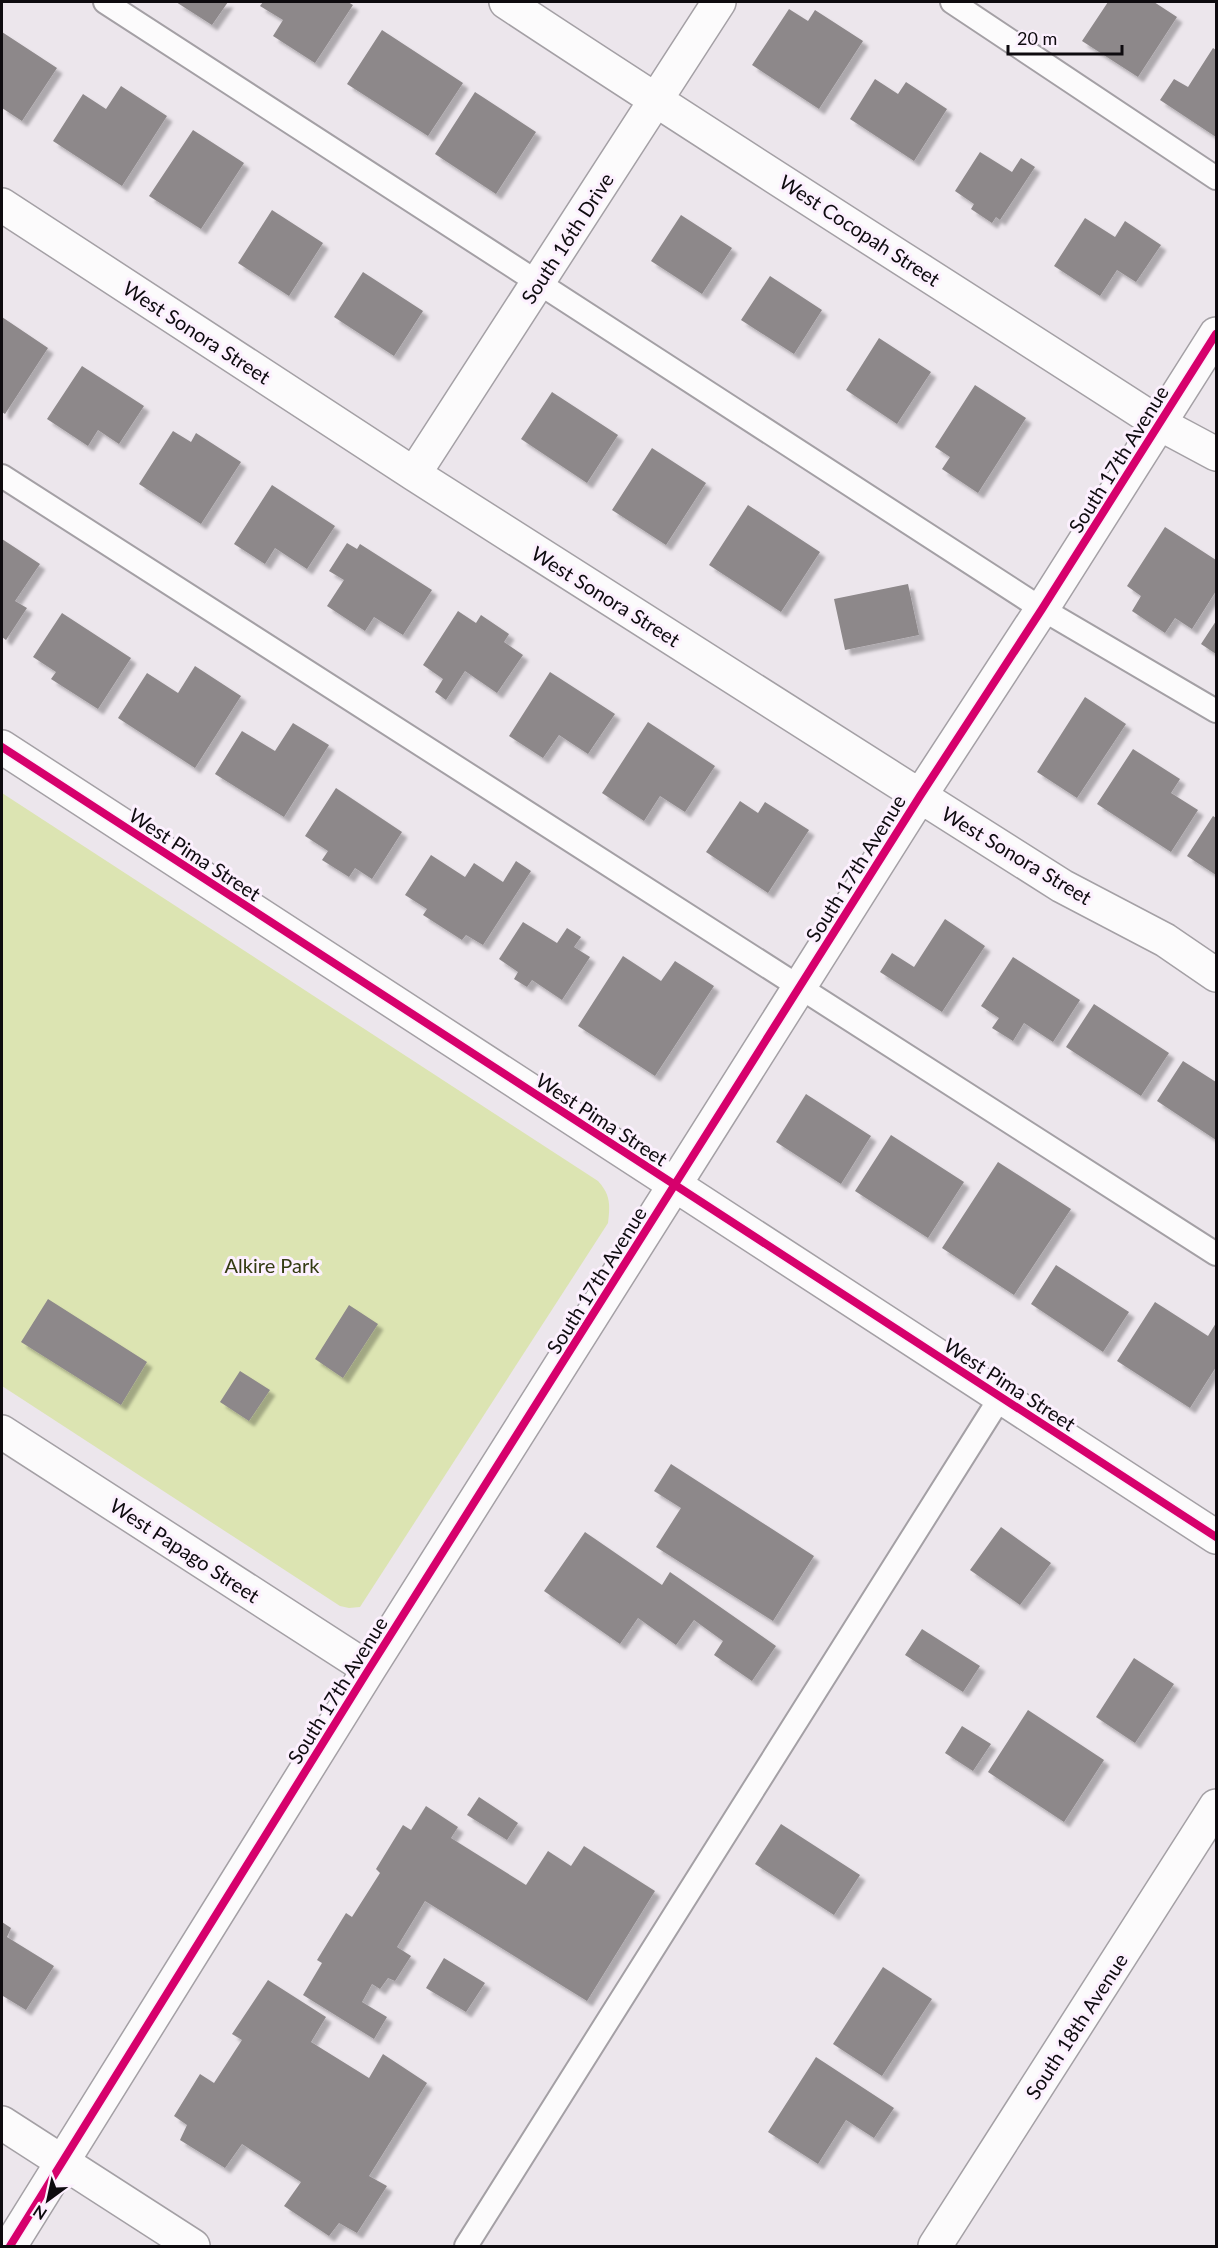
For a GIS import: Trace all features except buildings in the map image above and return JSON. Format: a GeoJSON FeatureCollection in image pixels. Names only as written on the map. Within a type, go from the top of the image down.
{"type":"FeatureCollection","features":[{"type":"Feature","properties":{"kind":"street","name":"West Cocopah Street"},"geometry":{"type":"LineString","coordinates":[[506,2],[656,101],[789,184],[1160,424],[1216,454]]}},
{"type":"Feature","properties":{"kind":"street","name":"South 16th Drive"},"geometry":{"type":"LineString","coordinates":[[414,474],[718,2]]}},
{"type":"Feature","properties":{"kind":"street","name":"West Sonora Street"},"geometry":{"type":"LineString","coordinates":[[2,205],[414,474],[1062,886],[1165,940],[1216,975]]}},
{"type":"Feature","properties":{"kind":"street","name":"South 17th Avenue"},"geometry":{"type":"LineString","coordinates":[[10,2247],[369,1669],[920,795],[1042,609],[1216,334]]}},
{"type":"Feature","properties":{"kind":"street","name":"West Pima Street"},"geometry":{"type":"LineString","coordinates":[[2,747],[1216,1537]]}},
{"type":"Feature","properties":{"kind":"street","name":"West Papago Street"},"geometry":{"type":"LineString","coordinates":[[2,1432],[369,1669]]}},
{"type":"Feature","properties":{"kind":"street","name":"South 18th Avenue"},"geometry":{"type":"LineString","coordinates":[[935,2247],[1216,1806]]}},
{"type":"Feature","properties":{"kind":"street"},"geometry":{"type":"LineString","coordinates":[[2,2123],[193,2247]]}},
{"type":"Feature","properties":{"kind":"lane"},"geometry":{"type":"LineString","coordinates":[[105,2],[537,284],[1042,609],[1216,711]]}},
{"type":"Feature","properties":{"kind":"lane"},"geometry":{"type":"LineString","coordinates":[[952,2],[1216,178]]}},
{"type":"Feature","properties":{"kind":"lane"},"geometry":{"type":"LineString","coordinates":[[2,476],[1216,1254]]}},
{"type":"Feature","properties":{"kind":"lane"},"geometry":{"type":"LineString","coordinates":[[466,2247],[1000,1398]]}},
{"type":"Feature","properties":{"kind":"green space","name":"Alkire Park"},"geometry":{"type":"Polygon","coordinates":[[[2,793],[598,1181],[605,1191],[609,1206],[608,1223],[360,1607],[340,1606],[2,1386],[2,793]]]}},
{"type":"Feature","properties":{"kind":"cycle path"},"geometry":{"type":"LineString","coordinates":[[10,2246],[369,1669],[920,796],[1042,609],[1216,334]]}},
{"type":"Feature","properties":{"kind":"cycle path"},"geometry":{"type":"LineString","coordinates":[[2,747],[1216,1537]]}}]}
